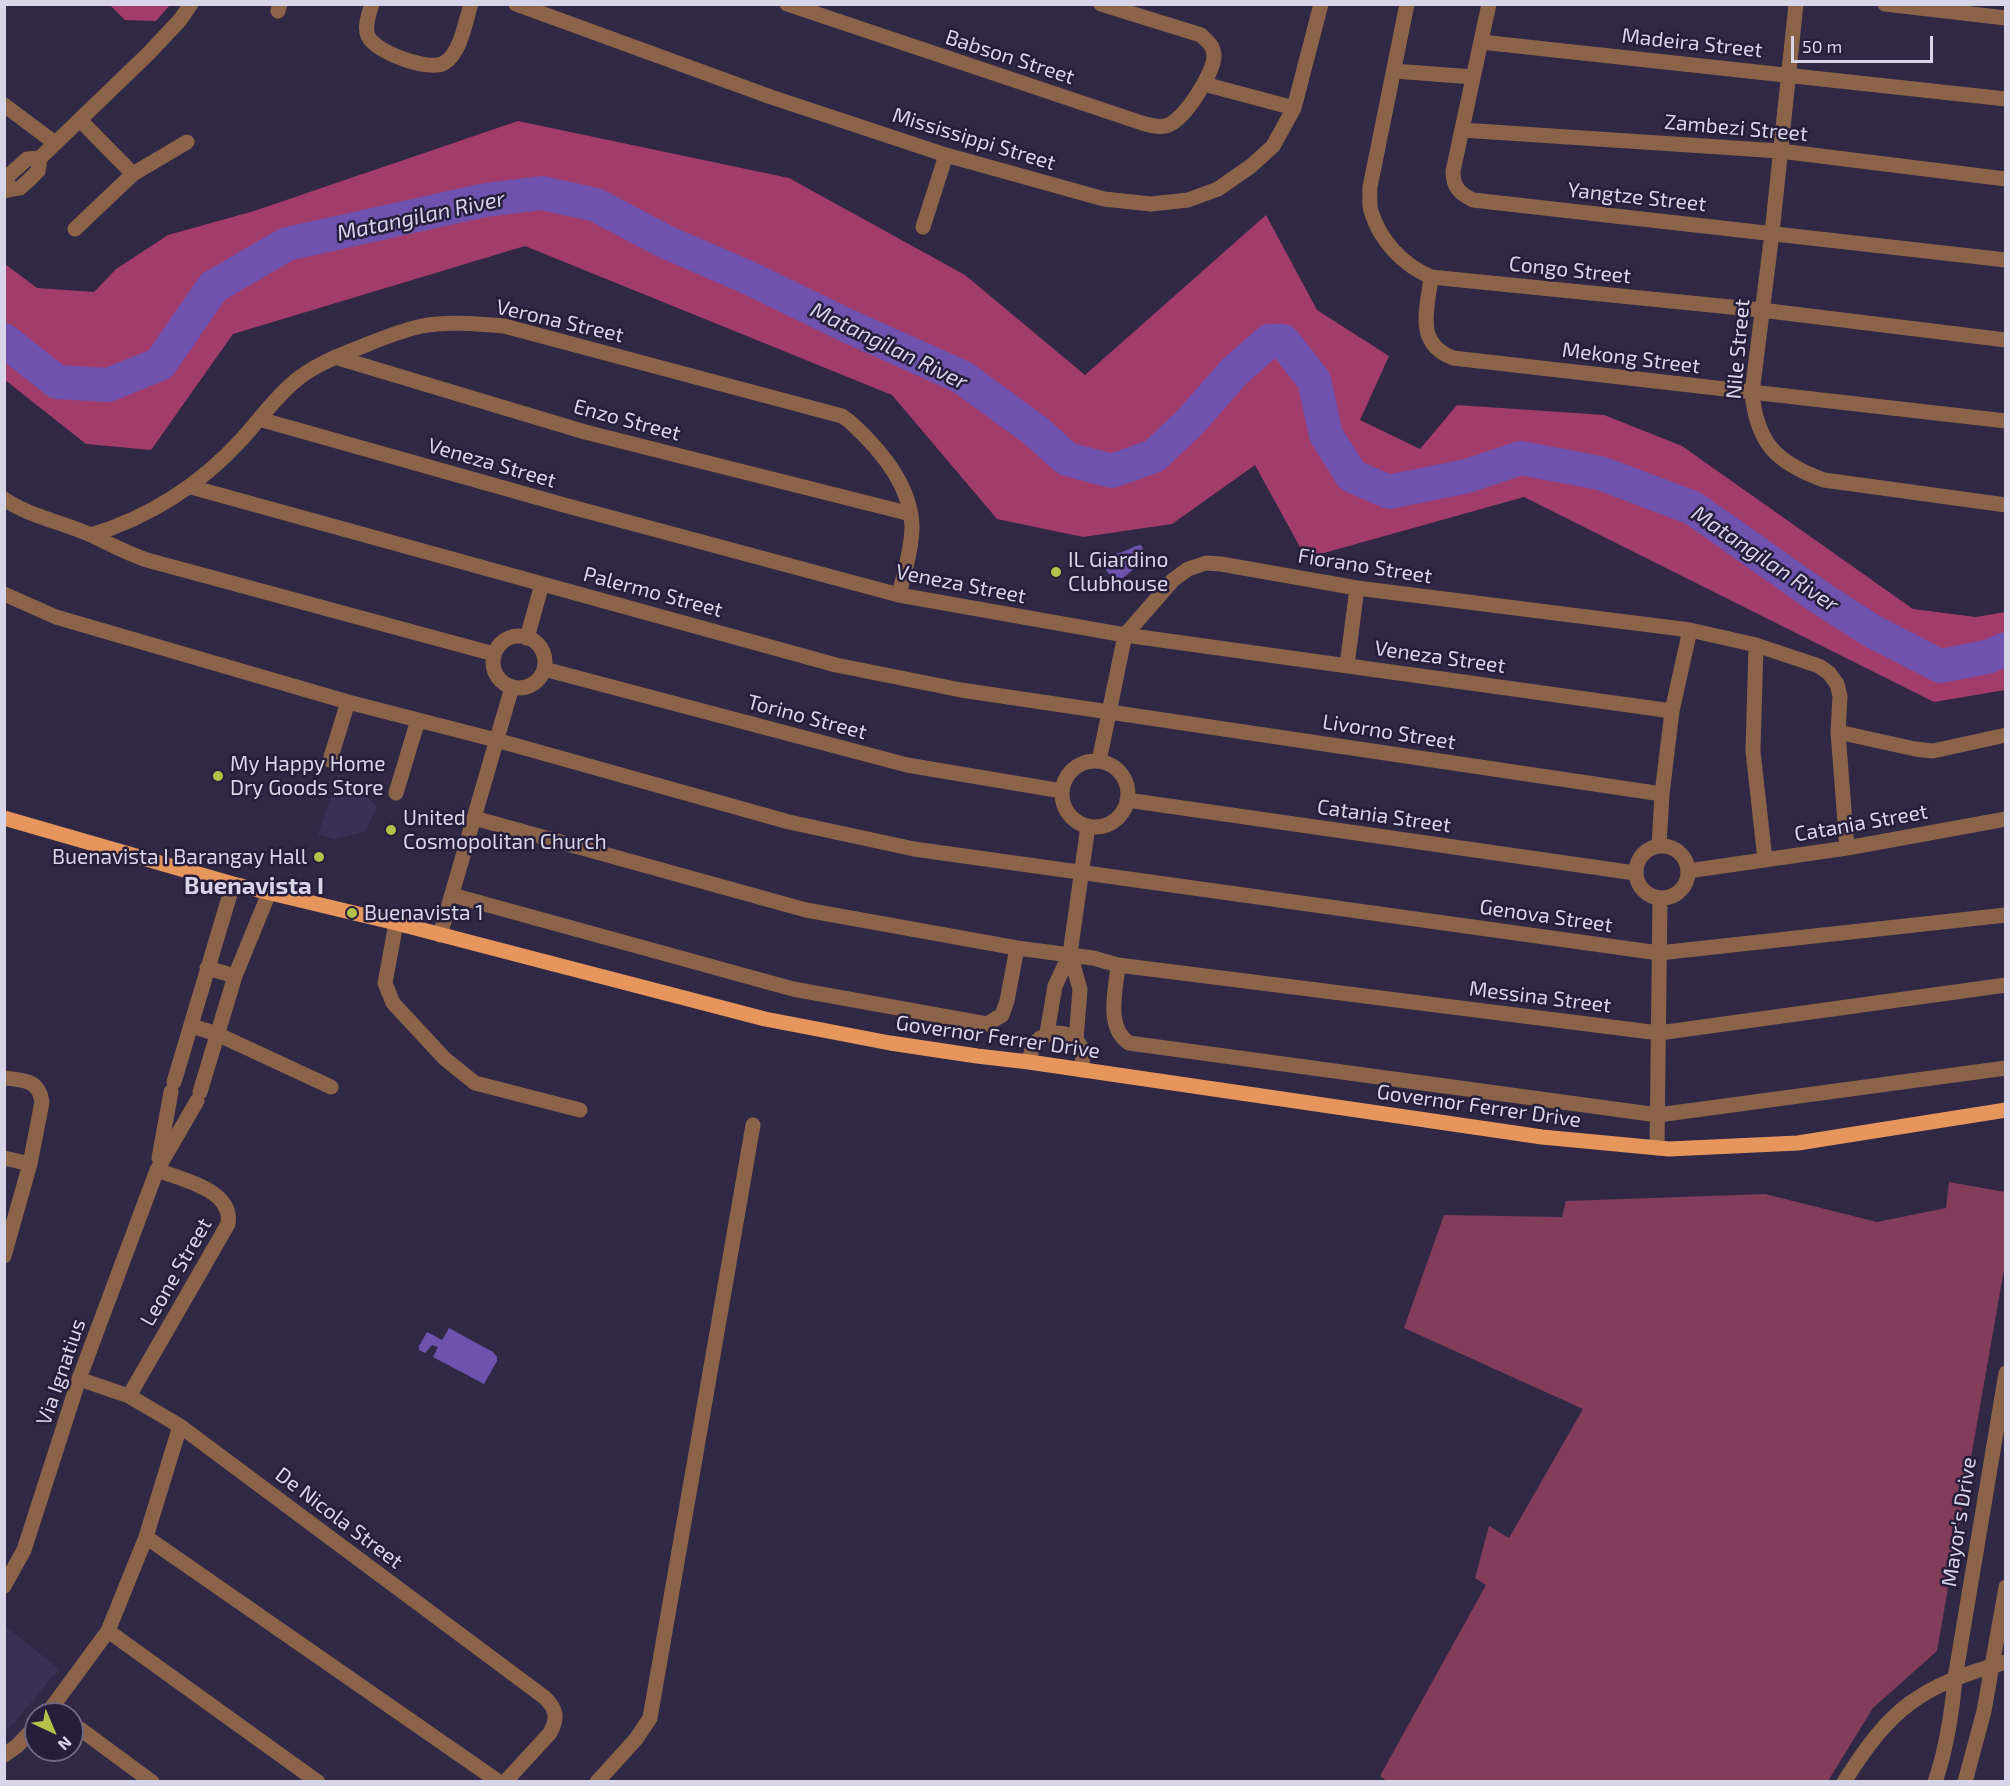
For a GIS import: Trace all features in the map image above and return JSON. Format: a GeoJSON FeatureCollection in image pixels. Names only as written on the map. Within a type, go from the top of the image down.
{"type":"FeatureCollection","features":[{"type":"Feature","properties":{"kind":"main road","name":"Governor Ferrer Drive"},"geometry":{"type":"LineString","coordinates":[[4,818],[233,884],[396,923],[765,1019],[890,1043],[977,1056],[1542,1137],[1657,1148],[1798,1143],[2006,1110]]}},
{"type":"Feature","properties":{"kind":"street"},"geometry":{"type":"LineString","coordinates":[[5,191],[20,188],[38,171],[40,158],[148,54],[180,20],[191,4]]}},
{"type":"Feature","properties":{"kind":"street"},"geometry":{"type":"LineString","coordinates":[[372,4],[367,30],[369,38],[376,46],[418,64],[432,66],[443,63],[452,55],[471,4]]}},
{"type":"Feature","properties":{"kind":"street","name":"Mississippi Street"},"geometry":{"type":"LineString","coordinates":[[516,4],[771,97],[946,155],[1104,199],[1151,204],[1188,200],[1218,189],[1251,166],[1273,146],[1294,108],[1321,4]]}},
{"type":"Feature","properties":{"kind":"street","name":"Babson Street"},"geometry":{"type":"LineString","coordinates":[[798,6],[1155,126],[1166,126],[1177,120],[1204,84],[1214,57],[1211,45],[1201,35],[1101,4]]}},
{"type":"Feature","properties":{"kind":"street","name":"Congo Street"},"geometry":{"type":"LineString","coordinates":[[1407,4],[1370,187],[1371,210],[1379,230],[1402,260],[1418,272],[1431,277],[1761,310],[2006,340]]}},
{"type":"Feature","properties":{"kind":"street","name":"Yangtze Street"},"geometry":{"type":"LineString","coordinates":[[1489,4],[1452,171],[1453,182],[1457,190],[1473,200],[2006,260]]}},
{"type":"Feature","properties":{"kind":"street","name":"Nile Street"},"geometry":{"type":"LineString","coordinates":[[1796,4],[1790,75],[1752,393],[1759,430],[1770,447],[1783,460],[1802,472],[1824,480],[2006,505]]}},
{"type":"Feature","properties":{"kind":"street"},"geometry":{"type":"LineString","coordinates":[[1885,4],[2006,18]]}},
{"type":"Feature","properties":{"kind":"street","name":"Madeira Street"},"geometry":{"type":"LineString","coordinates":[[1481,42],[2006,99]]}},
{"type":"Feature","properties":{"kind":"street"},"geometry":{"type":"LineString","coordinates":[[1394,71],[1473,76]]}},
{"type":"Feature","properties":{"kind":"street"},"geometry":{"type":"LineString","coordinates":[[1204,84],[1294,108]]}},
{"type":"Feature","properties":{"kind":"street"},"geometry":{"type":"LineString","coordinates":[[4,105],[55,143]]}},
{"type":"Feature","properties":{"kind":"street"},"geometry":{"type":"LineString","coordinates":[[80,120],[133,174]]}},
{"type":"Feature","properties":{"kind":"street","name":"Zambezi Street"},"geometry":{"type":"LineString","coordinates":[[1462,129],[1780,152],[2006,179]]}},
{"type":"Feature","properties":{"kind":"street"},"geometry":{"type":"LineString","coordinates":[[75,229],[133,174],[187,142]]}},
{"type":"Feature","properties":{"kind":"street"},"geometry":{"type":"LineString","coordinates":[[922,227],[946,155]]}},
{"type":"Feature","properties":{"kind":"street","name":"Mekong Street"},"geometry":{"type":"LineString","coordinates":[[1431,277],[1426,323],[1428,338],[1441,353],[1453,358],[2006,421]]}},
{"type":"Feature","properties":{"kind":"street","name":"Verona Street"},"geometry":{"type":"LineString","coordinates":[[91,535],[148,513],[191,487],[219,463],[276,398],[296,380],[335,357],[387,336],[423,326],[462,323],[504,326],[842,416],[884,458],[905,495],[911,514],[910,543],[899,595]]}},
{"type":"Feature","properties":{"kind":"street","name":"Enzo Street"},"geometry":{"type":"LineString","coordinates":[[335,357],[585,432],[911,514]]}},
{"type":"Feature","properties":{"kind":"street","name":"Veneza Street"},"geometry":{"type":"LineString","coordinates":[[259,419],[564,506],[899,595],[1125,635],[1672,711]]}},
{"type":"Feature","properties":{"kind":"street","name":"Palermo Street"},"geometry":{"type":"LineString","coordinates":[[191,487],[836,665],[961,690],[1110,711]]}},
{"type":"Feature","properties":{"kind":"street"},"geometry":{"type":"LineString","coordinates":[[4,500],[147,560],[494,654]]}},
{"type":"Feature","properties":{"kind":"street","name":"Fiorano Street"},"geometry":{"type":"LineString","coordinates":[[1099,761],[1125,635],[1173,580],[1188,569],[1206,563],[1357,588],[1690,630],[1756,645],[1819,666],[1829,673],[1837,684],[1840,696],[1838,732],[1847,848]]}},
{"type":"Feature","properties":{"kind":"street"},"geometry":{"type":"LineString","coordinates":[[527,638],[542,584]]}},
{"type":"Feature","properties":{"kind":"street"},"geometry":{"type":"LineString","coordinates":[[1347,665],[1357,588]]}},
{"type":"Feature","properties":{"kind":"street","name":"Genova Street"},"geometry":{"type":"LineString","coordinates":[[4,594],[56,617],[348,702],[496,740],[789,822],[914,849],[1659,953],[2006,915]]}},
{"type":"Feature","properties":{"kind":"street"},"geometry":{"type":"LineString","coordinates":[[1659,846],[1662,794],[1672,711],[1690,630]]}},
{"type":"Feature","properties":{"kind":"street"},"geometry":{"type":"LineString","coordinates":[[527,638],[540,647],[544,669],[531,685],[512,687],[496,674],[493,668],[494,654],[497,647],[508,639],[527,638]]}},
{"type":"Feature","properties":{"kind":"street"},"geometry":{"type":"LineString","coordinates":[[1756,645],[1753,751],[1765,860]]}},
{"type":"Feature","properties":{"kind":"street","name":"Torino Street"},"geometry":{"type":"LineString","coordinates":[[544,669],[907,765],[1062,791]]}},
{"type":"Feature","properties":{"kind":"street"},"geometry":{"type":"LineString","coordinates":[[440,935],[512,687]]}},
{"type":"Feature","properties":{"kind":"street"},"geometry":{"type":"LineString","coordinates":[[330,760],[348,702]]}},
{"type":"Feature","properties":{"kind":"street","name":"Livorno Street"},"geometry":{"type":"LineString","coordinates":[[1110,711],[1662,794]]}},
{"type":"Feature","properties":{"kind":"street"},"geometry":{"type":"LineString","coordinates":[[396,793],[418,720]]}},
{"type":"Feature","properties":{"kind":"street"},"geometry":{"type":"LineString","coordinates":[[1838,732],[1933,751],[2006,735]]}},
{"type":"Feature","properties":{"kind":"street"},"geometry":{"type":"LineString","coordinates":[[1099,761],[1112,766],[1121,774],[1127,786],[1127,800],[1122,812],[1113,821],[1101,826],[1088,826],[1077,822],[1068,814],[1063,803],[1062,791],[1066,778],[1074,768],[1086,762],[1099,761]]}},
{"type":"Feature","properties":{"kind":"street","name":"Catania Street"},"geometry":{"type":"LineString","coordinates":[[1127,800],[1635,873]]}},
{"type":"Feature","properties":{"kind":"street","name":"Messina Street"},"geometry":{"type":"LineString","coordinates":[[474,818],[806,910],[1017,948],[1070,954],[1118,965],[1659,1034],[2006,985]]}},
{"type":"Feature","properties":{"kind":"street","name":"Catania Street"},"geometry":{"type":"LineString","coordinates":[[1688,871],[1847,848],[2006,819]]}},
{"type":"Feature","properties":{"kind":"street"},"geometry":{"type":"LineString","coordinates":[[1047,1033],[1055,986],[1070,954],[1088,826]]}},
{"type":"Feature","properties":{"kind":"street"},"geometry":{"type":"LineString","coordinates":[[1659,846],[1676,850],[1682,856],[1688,871],[1687,879],[1677,894],[1660,898],[1640,888],[1635,873],[1642,855],[1659,846]]}},
{"type":"Feature","properties":{"kind":"street","name":"Via Ignatius"},"geometry":{"type":"LineString","coordinates":[[157,1170],[172,1087],[233,884]]}},
{"type":"Feature","properties":{"kind":"street","name":"Via Ignatius"},"geometry":{"type":"LineString","coordinates":[[4,1586],[24,1550],[80,1378],[157,1170],[198,1096],[235,976],[269,893]]}},
{"type":"Feature","properties":{"kind":"street"},"geometry":{"type":"LineString","coordinates":[[452,895],[793,989],[987,1024],[1002,1015],[1007,1001],[1017,948]]}},
{"type":"Feature","properties":{"kind":"street"},"geometry":{"type":"LineString","coordinates":[[1657,1148],[1660,898]]}},
{"type":"Feature","properties":{"kind":"street"},"geometry":{"type":"LineString","coordinates":[[396,923],[385,983],[393,1003],[444,1059],[475,1083],[580,1110]]}},
{"type":"Feature","properties":{"kind":"street"},"geometry":{"type":"LineString","coordinates":[[1070,954],[1080,989],[1076,1040],[1083,1054],[1080,1070]]}},
{"type":"Feature","properties":{"kind":"street"},"geometry":{"type":"LineString","coordinates":[[1118,965],[1114,1022],[1122,1038],[1129,1043],[1658,1115],[2006,1068]]}},
{"type":"Feature","properties":{"kind":"street"},"geometry":{"type":"LineString","coordinates":[[207,968],[235,976]]}},
{"type":"Feature","properties":{"kind":"street"},"geometry":{"type":"LineString","coordinates":[[192,1026],[217,1034],[331,1087]]}},
{"type":"Feature","properties":{"kind":"street"},"geometry":{"type":"LineString","coordinates":[[1029,1062],[1033,1045],[1047,1033],[1062,1032],[1076,1040]]}},
{"type":"Feature","properties":{"kind":"street"},"geometry":{"type":"LineString","coordinates":[[4,1078],[26,1081],[35,1085],[41,1093],[42,1102],[30,1164],[8,1232],[4,1256]]}},
{"type":"Feature","properties":{"kind":"street"},"geometry":{"type":"LineString","coordinates":[[597,1782],[636,1739],[650,1718],[753,1125]]}},
{"type":"Feature","properties":{"kind":"street"},"geometry":{"type":"LineString","coordinates":[[4,1158],[30,1164]]}},
{"type":"Feature","properties":{"kind":"street","name":"Leone Street"},"geometry":{"type":"LineString","coordinates":[[129,1396],[228,1224],[230,1215],[222,1199],[212,1192],[157,1170]]}},
{"type":"Feature","properties":{"kind":"street","name":"Mayor's Drive"},"geometry":{"type":"LineString","coordinates":[[1935,1782],[1946,1748],[1952,1717],[1955,1678],[2006,1373]]}},
{"type":"Feature","properties":{"kind":"street","name":"De Nicola Street"},"geometry":{"type":"LineString","coordinates":[[80,1378],[129,1396],[180,1426],[544,1697],[552,1705],[556,1714],[550,1733],[505,1782]]}},
{"type":"Feature","properties":{"kind":"street"},"geometry":{"type":"LineString","coordinates":[[60,1702],[108,1631],[146,1537],[180,1426]]}},
{"type":"Feature","properties":{"kind":"street"},"geometry":{"type":"LineString","coordinates":[[146,1537],[499,1782]]}},
{"type":"Feature","properties":{"kind":"street"},"geometry":{"type":"LineString","coordinates":[[1965,1782],[1999,1664],[2006,1587]]}},
{"type":"Feature","properties":{"kind":"street"},"geometry":{"type":"LineString","coordinates":[[108,1631],[318,1782]]}},
{"type":"Feature","properties":{"kind":"street"},"geometry":{"type":"LineString","coordinates":[[1844,1782],[1868,1744],[1887,1721],[1919,1695],[1955,1678],[1999,1664]]}},
{"type":"Feature","properties":{"kind":"street"},"geometry":{"type":"LineString","coordinates":[[84,1732],[152,1782]]}},
{"type":"Feature","properties":{"kind":"street"},"geometry":{"type":"LineString","coordinates":[[4,1755],[24,1739]]}},
{"type":"Feature","properties":{"kind":"shaded area"},"geometry":{"type":"Polygon","coordinates":[[[110,5],[170,5],[156,21],[125,20],[110,5]]]}},
{"type":"Feature","properties":{"kind":"shaded area"},"geometry":{"type":"Polygon","coordinates":[[[518,121],[789,178],[965,275],[1085,375],[1266,215],[1317,310],[1389,356],[1360,420],[1420,449],[1457,405],[1604,415],[1682,446],[1913,609],[1976,617],[2005,612],[2005,690],[1934,702],[1524,497],[1306,558],[1255,465],[1172,524],[1083,537],[997,519],[892,395],[525,246],[233,334],[151,450],[86,444],[5,380],[5,264],[37,288],[94,292],[116,269],[168,235],[254,211],[518,121]]]}},
{"type":"Feature","properties":{"kind":"shaded area"},"geometry":{"type":"Polygon","coordinates":[[[1141,545],[1144,551],[1138,564],[1118,581],[1113,579],[1103,566],[1107,558],[1141,545]]]}},
{"type":"Feature","properties":{"kind":"shaded area"},"geometry":{"type":"Polygon","coordinates":[[[338,776],[377,806],[366,831],[334,839],[318,834],[338,776]]]}},
{"type":"Feature","properties":{"kind":"shaded area"},"geometry":{"type":"Polygon","coordinates":[[[1949,1182],[2005,1192],[2005,1264],[1937,1651],[1873,1708],[1828,1781],[1388,1782],[1380,1776],[1486,1585],[1475,1578],[1489,1526],[1509,1538],[1583,1409],[1404,1328],[1444,1215],[1562,1217],[1566,1201],[1765,1194],[1877,1222],[1946,1208],[1949,1182]]]}},
{"type":"Feature","properties":{"kind":"shaded area"},"geometry":{"type":"Polygon","coordinates":[[[449,1328],[493,1352],[497,1357],[484,1384],[433,1357],[438,1347],[432,1345],[425,1353],[419,1350],[427,1332],[442,1340],[449,1328]]]}},
{"type":"Feature","properties":{"kind":"shaded area"},"geometry":{"type":"Polygon","coordinates":[[[4,1625],[59,1669],[31,1702],[24,1702],[24,1711],[8,1730],[4,1727],[4,1625]]]}},
{"type":"Feature","properties":{"kind":"waterway","name":"Matangilan River"},"geometry":{"type":"LineString","coordinates":[[4,340],[57,382],[108,385],[160,364],[213,287],[287,244],[485,200],[542,193],[596,205],[666,242],[962,377],[1037,432],[1067,459],[1112,471],[1154,456],[1189,423],[1234,372],[1269,341],[1283,341],[1314,380],[1326,435],[1352,476],[1389,492],[1467,476],[1521,458],[1600,473],[1693,508],[1822,599],[1872,631],[1940,666],[1987,657],[2006,649]]}},
{"type":"Feature","properties":{"kind":"place","name":"IL Giardino Clubhouse"},"geometry":{"type":"Point","coordinates":[1056,572]}},
{"type":"Feature","properties":{"kind":"place","name":"My Happy Home Dry Goods Store"},"geometry":{"type":"Point","coordinates":[218,776]}},
{"type":"Feature","properties":{"kind":"place","name":"United Cosmopolitan Church"},"geometry":{"type":"Point","coordinates":[391,830]}},
{"type":"Feature","properties":{"kind":"place","name":"Buenavista I Barangay Hall"},"geometry":{"type":"Point","coordinates":[319,857]}},
{"type":"Feature","properties":{"kind":"place","name":"Buenavista 1"},"geometry":{"type":"Point","coordinates":[352,913]}},
{"type":"Feature","properties":{"kind":"district","name":"Buenavista I"},"geometry":{"type":"Point","coordinates":[254,886]}}]}
